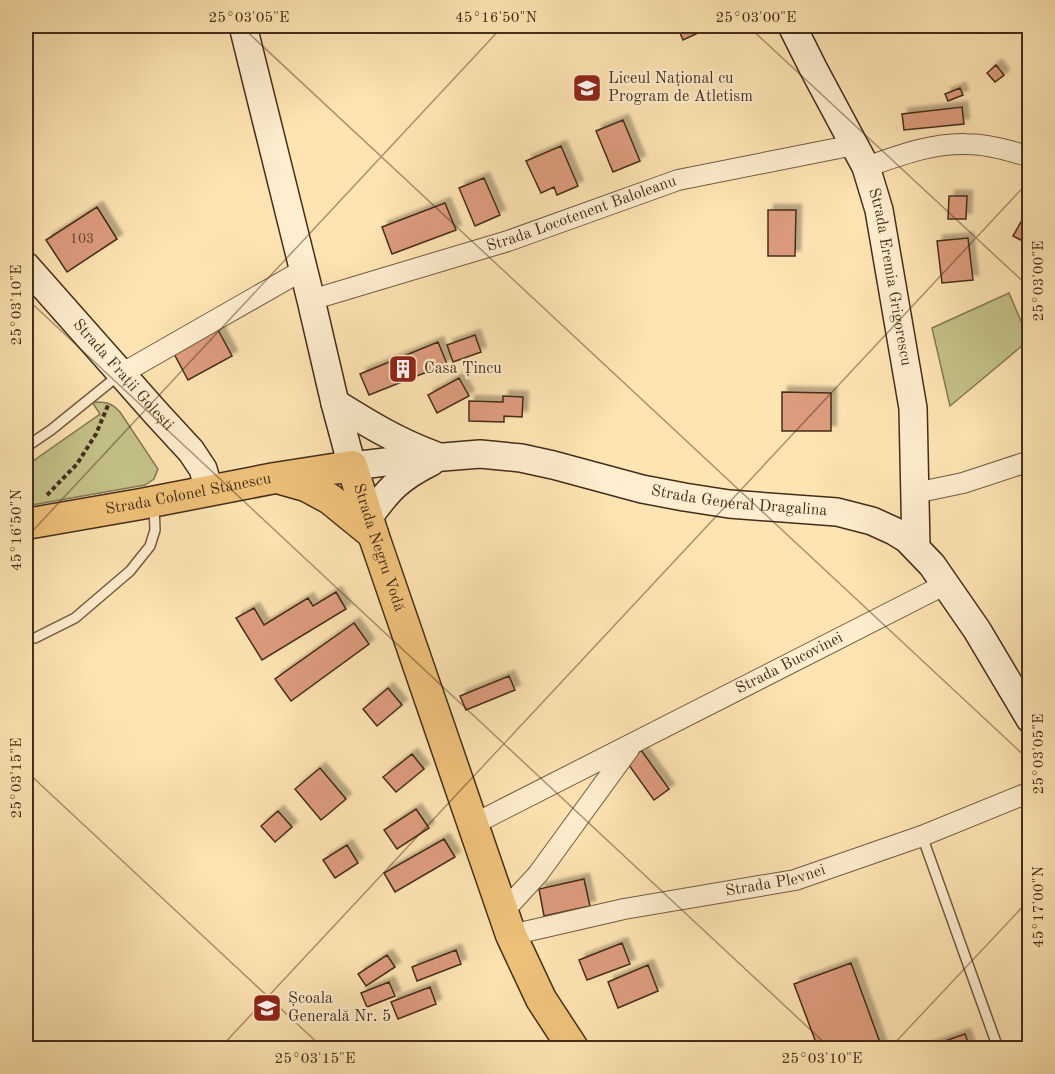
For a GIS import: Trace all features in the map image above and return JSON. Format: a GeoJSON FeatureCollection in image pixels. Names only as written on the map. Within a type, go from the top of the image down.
{"type":"FeatureCollection","features":[{"type":"Feature","properties":{"kind":"main road","name":"Strada Negru Vodă"},"geometry":{"type":"LineString","coordinates":[[243,26],[335,403],[370,526],[507,923],[542,999],[573,1048]]}},
{"type":"Feature","properties":{"kind":"main road","name":"Strada Eremia Grigorescu"},"geometry":{"type":"LineString","coordinates":[[792,26],[860,156],[879,210],[913,408],[916,548]]}},
{"type":"Feature","properties":{"kind":"main road","name":"Strada Frații Golești"},"geometry":{"type":"LineString","coordinates":[[26,266],[191,451],[203,469],[208,490]]}},
{"type":"Feature","properties":{"kind":"main road"},"geometry":{"type":"LineString","coordinates":[[335,403],[389,436],[441,458]]}},
{"type":"Feature","properties":{"kind":"main road","name":"Strada General Dragalina"},"geometry":{"type":"LineString","coordinates":[[352,466],[480,454],[521,458],[642,489],[695,499],[729,504],[837,512],[872,521],[907,539],[932,565],[977,630],[1029,719]]}},
{"type":"Feature","properties":{"kind":"main road"},"geometry":{"type":"LineString","coordinates":[[275,478],[306,486],[370,526],[386,494],[399,480],[441,458]]}},
{"type":"Feature","properties":{"kind":"main road","name":"Strada Colonel Stănescu"},"geometry":{"type":"LineString","coordinates":[[33,513],[153,502],[208,490],[352,466]]}},
{"type":"Feature","properties":{"kind":"street","name":"Strada Locotenent Baloleanu"},"geometry":{"type":"LineString","coordinates":[[311,300],[508,241],[678,180],[966,144],[1004,148],[1029,157]]}},
{"type":"Feature","properties":{"kind":"street"},"geometry":{"type":"LineString","coordinates":[[121,374],[303,270]]}},
{"type":"Feature","properties":{"kind":"street"},"geometry":{"type":"LineString","coordinates":[[915,493],[963,483],[1029,461]]}},
{"type":"Feature","properties":{"kind":"street","name":"Strada Bucovinei"},"geometry":{"type":"LineString","coordinates":[[474,824],[946,584]]}},
{"type":"Feature","properties":{"kind":"street","name":"Strada Bucovinei"},"geometry":{"type":"LineString","coordinates":[[507,923],[538,874],[632,744]]}},
{"type":"Feature","properties":{"kind":"street","name":"Strada Plevnei"},"geometry":{"type":"LineString","coordinates":[[507,923],[624,909],[795,880],[922,836],[1029,792]]}},
{"type":"Feature","properties":{"kind":"lane"},"geometry":{"type":"LineString","coordinates":[[26,447],[121,374]]}},
{"type":"Feature","properties":{"kind":"lane"},"geometry":{"type":"LineString","coordinates":[[35,638],[75,618],[130,571],[150,546],[155,530],[153,502]]}},
{"type":"Feature","properties":{"kind":"lane"},"geometry":{"type":"LineString","coordinates":[[922,836],[998,1048]]}},
{"type":"Feature","properties":{"kind":"path"},"geometry":{"type":"LineString","coordinates":[[33,513],[77,464],[96,434],[121,374]]}},
{"type":"Feature","properties":{"kind":"shaded area"},"geometry":{"type":"Polygon","coordinates":[[[1009,293],[1029,340],[950,406],[932,328],[1009,293]]]}},
{"type":"Feature","properties":{"kind":"shaded area"},"geometry":{"type":"Polygon","coordinates":[[[92,402],[108,403],[120,412],[158,469],[154,479],[145,485],[26,506],[26,466],[100,414],[92,402]]]}},
{"type":"Feature","properties":{"kind":"building"},"geometry":{"type":"Polygon","coordinates":[[[677,26],[713,26],[683,40],[677,26]]]}},
{"type":"Feature","properties":{"kind":"building"},"geometry":{"type":"Polygon","coordinates":[[[996,65],[1004,75],[995,82],[987,73],[996,65]]]}},
{"type":"Feature","properties":{"kind":"building"},"geometry":{"type":"Polygon","coordinates":[[[960,88],[963,95],[948,101],[945,94],[960,88]]]}},
{"type":"Feature","properties":{"kind":"building"},"geometry":{"type":"Polygon","coordinates":[[[962,107],[964,124],[904,130],[902,114],[962,107]]]}},
{"type":"Feature","properties":{"kind":"building"},"geometry":{"type":"Polygon","coordinates":[[[623,120],[640,161],[613,172],[596,131],[623,120]]]}},
{"type":"Feature","properties":{"kind":"building"},"geometry":{"type":"Polygon","coordinates":[[[561,146],[578,186],[557,195],[554,187],[541,193],[526,161],[561,146]]]}},
{"type":"Feature","properties":{"kind":"building"},"geometry":{"type":"Polygon","coordinates":[[[484,178],[500,215],[475,226],[459,188],[484,178]]]}},
{"type":"Feature","properties":{"kind":"building"},"geometry":{"type":"Polygon","coordinates":[[[949,196],[967,196],[966,219],[948,219],[949,196]]]}},
{"type":"Feature","properties":{"kind":"building"},"geometry":{"type":"Polygon","coordinates":[[[445,203],[456,230],[392,254],[382,227],[445,203]]]}},
{"type":"Feature","properties":{"kind":"building"},"geometry":{"type":"Polygon","coordinates":[[[1030,206],[1030,245],[1013,236],[1030,206]]]}},
{"type":"Feature","properties":{"kind":"building"},"geometry":{"type":"Polygon","coordinates":[[[97,207],[117,239],[67,272],[46,240],[97,207]]]}},
{"type":"Feature","properties":{"kind":"building"},"geometry":{"type":"Polygon","coordinates":[[[768,210],[796,210],[795,256],[768,256],[768,210]]]}},
{"type":"Feature","properties":{"kind":"building"},"geometry":{"type":"Polygon","coordinates":[[[968,238],[973,280],[942,283],[937,241],[968,238]]]}},
{"type":"Feature","properties":{"kind":"building"},"geometry":{"type":"Polygon","coordinates":[[[26,276],[38,295],[26,301],[26,276]]]}},
{"type":"Feature","properties":{"kind":"building"},"geometry":{"type":"Polygon","coordinates":[[[216,326],[232,356],[188,380],[172,350],[216,326]]]}},
{"type":"Feature","properties":{"kind":"building"},"geometry":{"type":"Polygon","coordinates":[[[475,335],[481,352],[453,362],[447,345],[475,335]]]}},
{"type":"Feature","properties":{"kind":"building","name":"Casa Țincu"},"geometry":{"type":"Polygon","coordinates":[[[438,342],[447,364],[369,395],[360,374],[438,342]]]}},
{"type":"Feature","properties":{"kind":"building"},"geometry":{"type":"Polygon","coordinates":[[[459,378],[469,396],[437,413],[428,395],[459,378]]]}},
{"type":"Feature","properties":{"kind":"building"},"geometry":{"type":"Polygon","coordinates":[[[782,392],[831,393],[831,431],[782,431],[782,392]]]}},
{"type":"Feature","properties":{"kind":"building"},"geometry":{"type":"Polygon","coordinates":[[[503,396],[523,397],[522,417],[504,416],[504,422],[469,421],[469,401],[503,402],[503,396]]]}},
{"type":"Feature","properties":{"kind":"building"},"geometry":{"type":"Polygon","coordinates":[[[336,592],[346,609],[262,660],[236,618],[254,608],[264,625],[308,598],[313,606],[336,592]]]}},
{"type":"Feature","properties":{"kind":"building"},"geometry":{"type":"Polygon","coordinates":[[[354,623],[369,644],[291,701],[275,679],[354,623]]]}},
{"type":"Feature","properties":{"kind":"building"},"geometry":{"type":"Polygon","coordinates":[[[509,676],[515,690],[466,710],[460,696],[509,676]]]}},
{"type":"Feature","properties":{"kind":"building"},"geometry":{"type":"Polygon","coordinates":[[[388,688],[402,705],[377,726],[363,709],[388,688]]]}},
{"type":"Feature","properties":{"kind":"building"},"geometry":{"type":"Polygon","coordinates":[[[641,750],[669,789],[654,800],[626,761],[641,750]]]}},
{"type":"Feature","properties":{"kind":"building"},"geometry":{"type":"Polygon","coordinates":[[[412,754],[424,769],[396,792],[383,777],[412,754]]]}},
{"type":"Feature","properties":{"kind":"building"},"geometry":{"type":"Polygon","coordinates":[[[320,768],[346,799],[321,820],[295,789],[320,768]]]}},
{"type":"Feature","properties":{"kind":"building"},"geometry":{"type":"Polygon","coordinates":[[[416,809],[429,828],[397,849],[384,830],[416,809]]]}},
{"type":"Feature","properties":{"kind":"building"},"geometry":{"type":"Polygon","coordinates":[[[278,811],[292,827],[275,842],[261,826],[278,811]]]}},
{"type":"Feature","properties":{"kind":"building"},"geometry":{"type":"Polygon","coordinates":[[[444,839],[455,857],[395,892],[384,873],[444,839]]]}},
{"type":"Feature","properties":{"kind":"building"},"geometry":{"type":"Polygon","coordinates":[[[347,845],[358,863],[335,878],[323,860],[347,845]]]}},
{"type":"Feature","properties":{"kind":"building"},"geometry":{"type":"Polygon","coordinates":[[[584,879],[590,906],[544,916],[539,889],[584,879]]]}},
{"type":"Feature","properties":{"kind":"building"},"geometry":{"type":"Polygon","coordinates":[[[622,943],[630,964],[587,980],[579,960],[622,943]]]}},
{"type":"Feature","properties":{"kind":"building"},"geometry":{"type":"Polygon","coordinates":[[[456,950],[461,964],[417,981],[412,967],[456,950]]]}},
{"type":"Feature","properties":{"kind":"building"},"geometry":{"type":"Polygon","coordinates":[[[387,955],[395,967],[366,986],[358,974],[387,955]]]}},
{"type":"Feature","properties":{"kind":"building"},"geometry":{"type":"Polygon","coordinates":[[[851,963],[882,1048],[818,1048],[794,984],[851,963]]]}},
{"type":"Feature","properties":{"kind":"building"},"geometry":{"type":"Polygon","coordinates":[[[648,965],[658,991],[618,1008],[608,982],[648,965]]]}},
{"type":"Feature","properties":{"kind":"building"},"geometry":{"type":"Polygon","coordinates":[[[389,982],[395,996],[367,1007],[361,993],[389,982]]]}},
{"type":"Feature","properties":{"kind":"building"},"geometry":{"type":"Polygon","coordinates":[[[430,987],[436,1004],[398,1019],[391,1002],[430,987]]]}},
{"type":"Feature","properties":{"kind":"building"},"geometry":{"type":"Polygon","coordinates":[[[965,1034],[970,1048],[925,1048],[965,1034]]]}},
{"type":"Feature","properties":{"kind":"place","name":"Liceul Național cu Program de Atletism"},"geometry":{"type":"Point","coordinates":[587,88]}},
{"type":"Feature","properties":{"kind":"place","name":"Casa Țincu"},"geometry":{"type":"Point","coordinates":[403,369]}},
{"type":"Feature","properties":{"kind":"place","name":"Școala Generală Nr. 5"},"geometry":{"type":"Point","coordinates":[267,1008]}}]}
